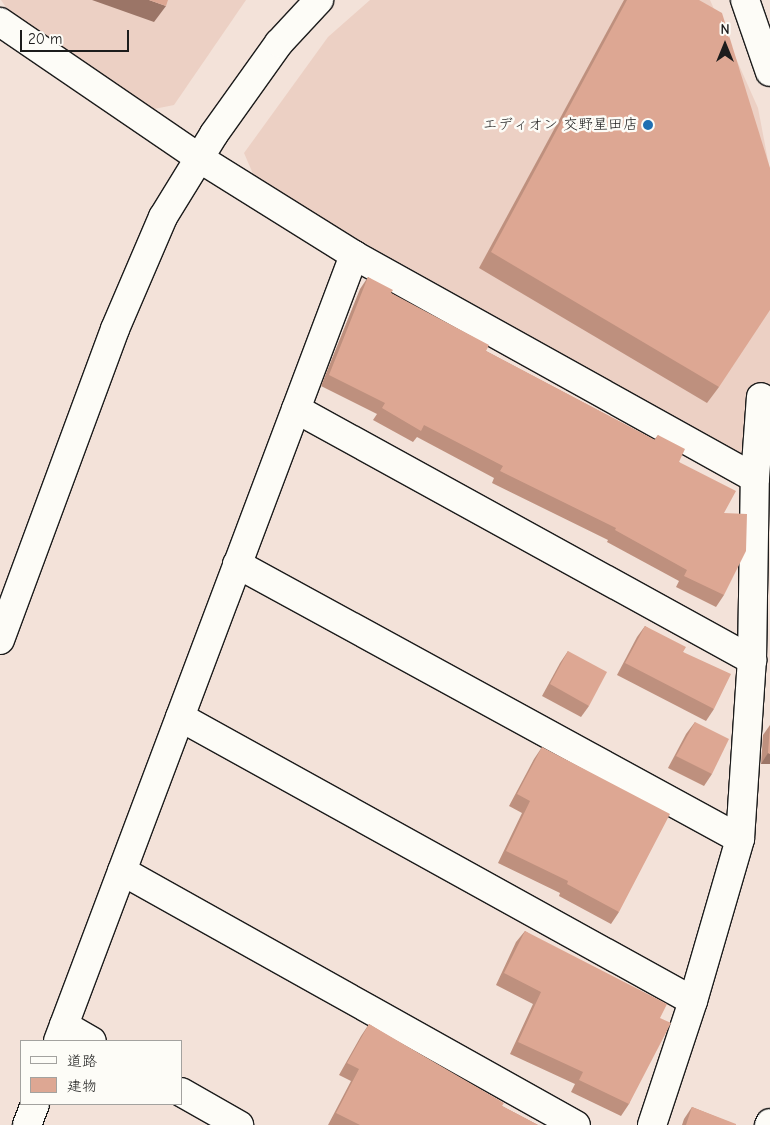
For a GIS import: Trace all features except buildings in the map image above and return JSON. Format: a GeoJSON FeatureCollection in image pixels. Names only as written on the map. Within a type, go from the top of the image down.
{"type":"FeatureCollection","features":[{"type":"Feature","properties":{"kind":"street"},"geometry":{"type":"LineString","coordinates":[[0,640],[115,329],[163,217],[199,158],[279,43],[319,0]]}},
{"type":"Feature","properties":{"kind":"street"},"geometry":{"type":"LineString","coordinates":[[745,0],[770,72]]}},
{"type":"Feature","properties":{"kind":"street"},"geometry":{"type":"LineString","coordinates":[[0,22],[199,158],[354,255],[755,478]]}},
{"type":"Feature","properties":{"kind":"street"},"geometry":{"type":"LineString","coordinates":[[88,1040],[61,1033],[354,255]]}},
{"type":"Feature","properties":{"kind":"street"},"geometry":{"type":"LineString","coordinates":[[652,1125],[693,1001],[740,839],[752,660],[755,478],[761,397]]}},
{"type":"Feature","properties":{"kind":"street"},"geometry":{"type":"LineString","coordinates":[[296,409],[752,660]]}},
{"type":"Feature","properties":{"kind":"street"},"geometry":{"type":"LineString","coordinates":[[237,564],[740,839]]}},
{"type":"Feature","properties":{"kind":"street"},"geometry":{"type":"LineString","coordinates":[[180,717],[693,1001]]}},
{"type":"Feature","properties":{"kind":"street"},"geometry":{"type":"LineString","coordinates":[[122,871],[576,1125]]}},
{"type":"Feature","properties":{"kind":"street"},"geometry":{"type":"LineString","coordinates":[[182,1093],[239,1125]]}},
{"type":"Feature","properties":{"kind":"street"},"geometry":{"type":"LineString","coordinates":[[27,1125],[35,1105]]}},
{"type":"Feature","properties":{"kind":"shaded area"},"geometry":{"type":"Polygon","coordinates":[[[1,0],[246,0],[174,105],[149,110],[10,13],[1,0]]]}},
{"type":"Feature","properties":{"kind":"shaded area"},"geometry":{"type":"Polygon","coordinates":[[[370,0],[710,0],[758,108],[770,171],[770,470],[257,183],[244,153],[328,37],[370,0]]]}},
{"type":"Feature","properties":{"kind":"place","name":"エディオン 交野星田店"},"geometry":{"type":"Point","coordinates":[648,125]}}]}
